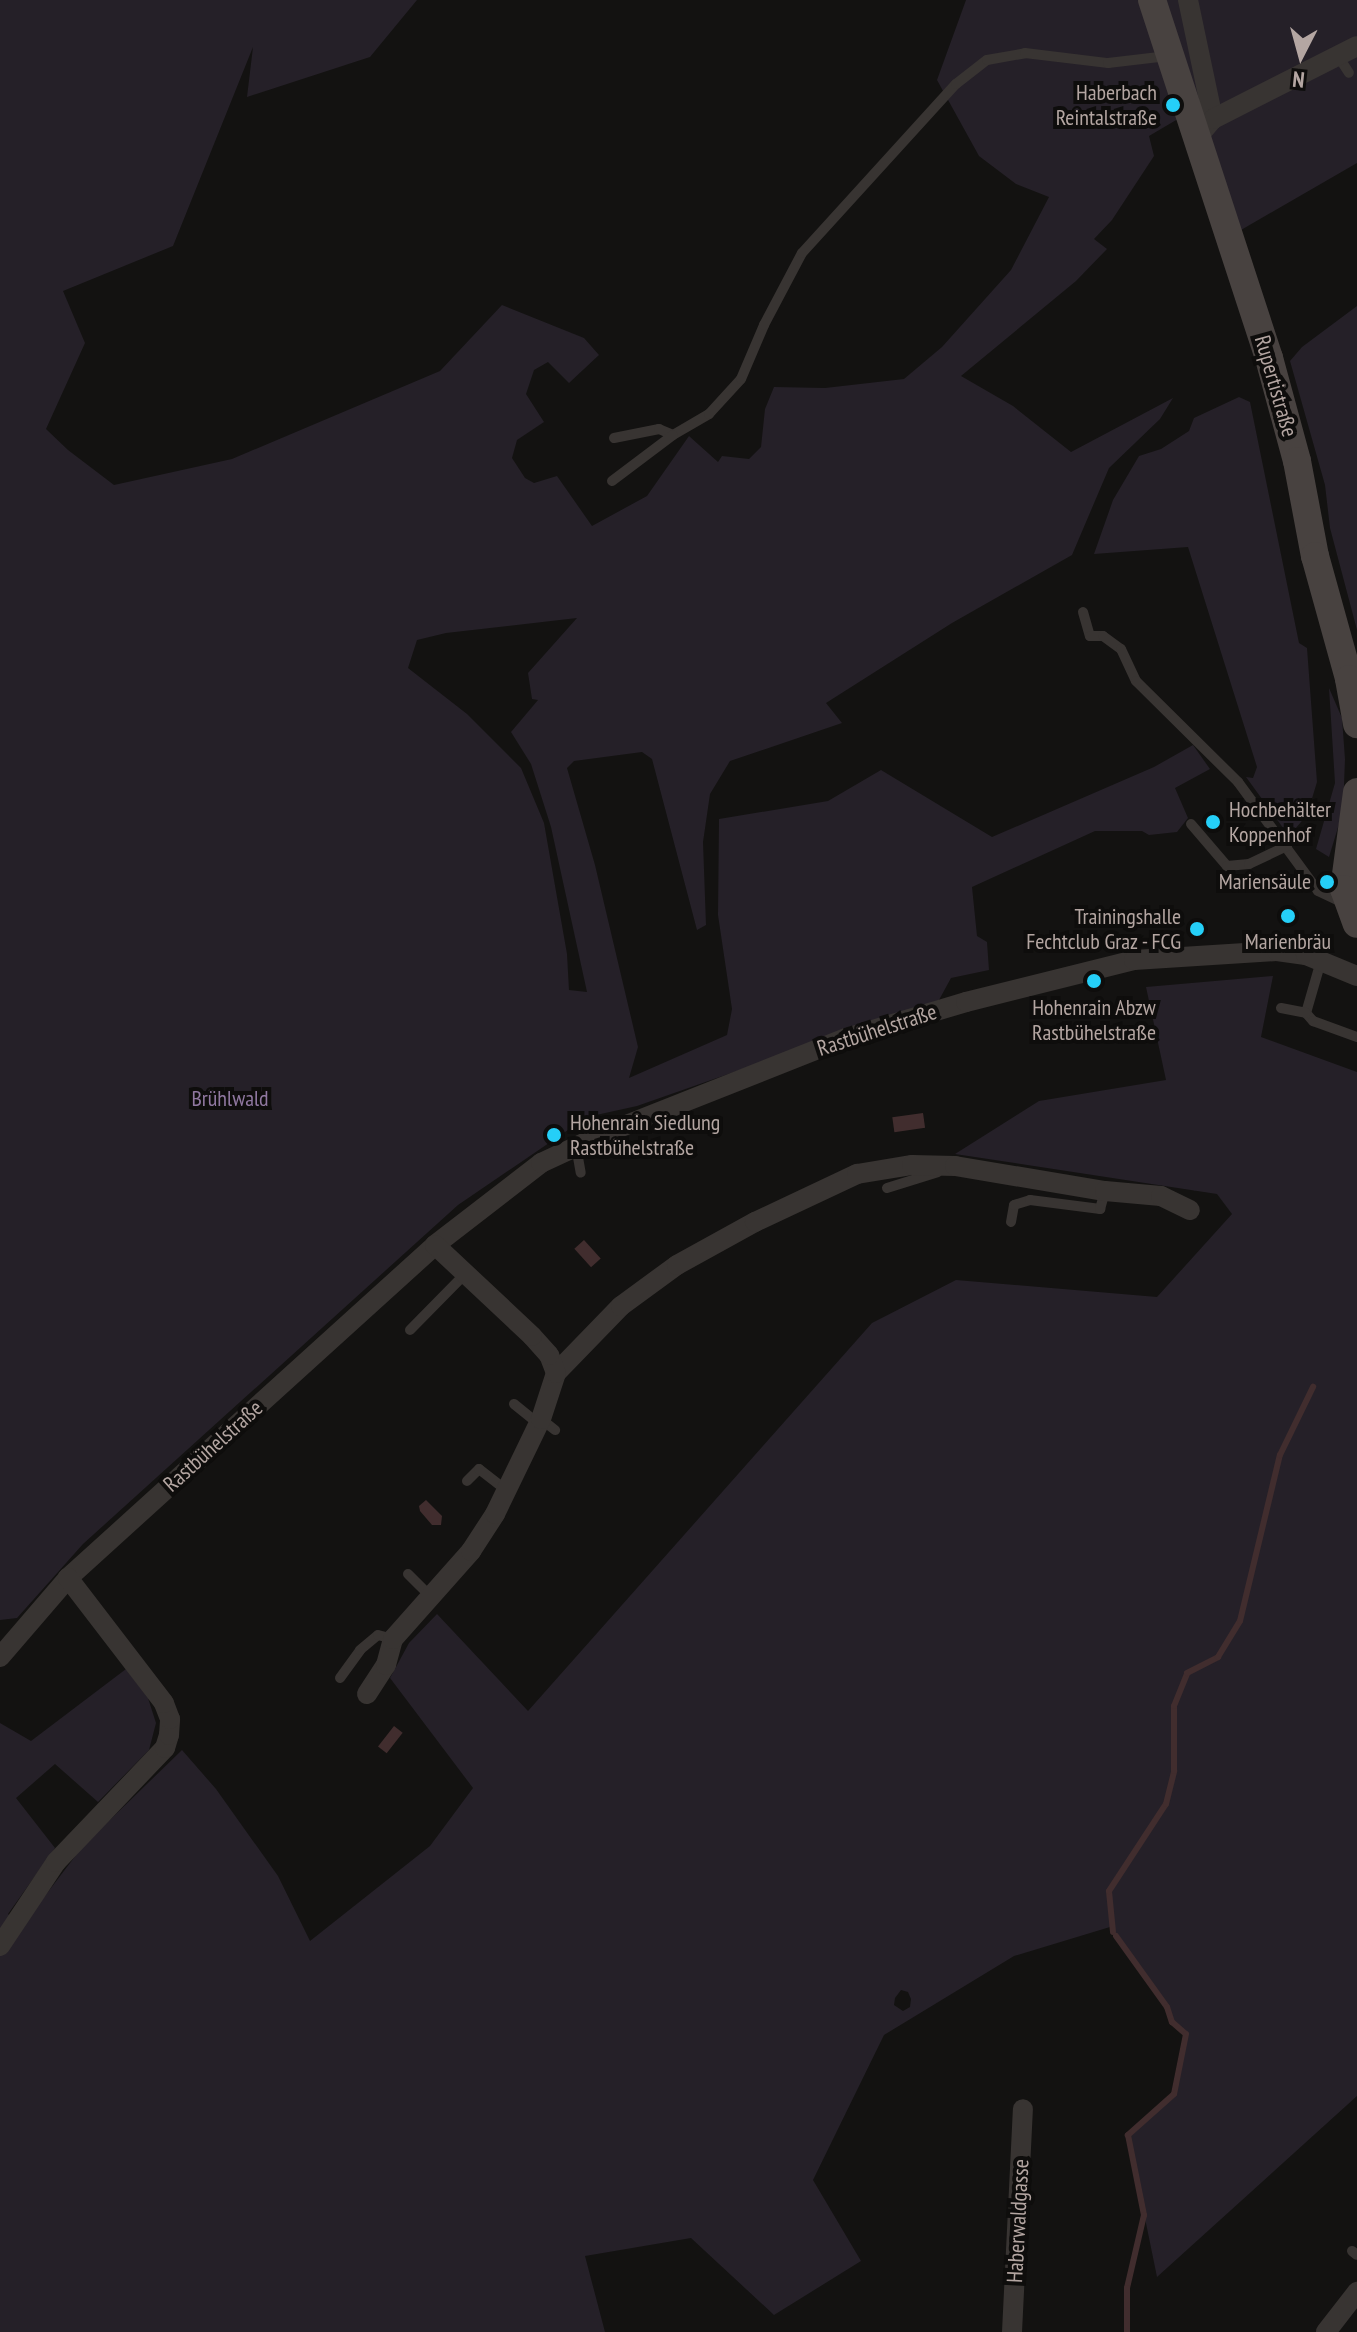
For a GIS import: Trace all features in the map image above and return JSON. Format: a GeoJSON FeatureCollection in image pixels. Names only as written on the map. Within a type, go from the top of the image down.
{"type":"FeatureCollection","features":[{"type":"Feature","properties":{"kind":"main road","name":"Rupertistraße"},"geometry":{"type":"LineString","coordinates":[[1152,0],[1170,55],[1205,129],[1285,417],[1357,724]]}},
{"type":"Feature","properties":{"kind":"main road"},"geometry":{"type":"LineString","coordinates":[[1352,914],[1345,867],[1357,792]]}},
{"type":"Feature","properties":{"kind":"street"},"geometry":{"type":"LineString","coordinates":[[1188,0],[1205,129],[1343,64],[1357,46]]}},
{"type":"Feature","properties":{"kind":"street","name":"Rastbühelstraße"},"geometry":{"type":"LineString","coordinates":[[0,1657],[68,1578],[435,1245],[541,1163],[576,1146],[846,1038],[1024,987],[1134,960],[1277,951],[1321,961],[1357,976]]}},
{"type":"Feature","properties":{"kind":"street"},"geometry":{"type":"LineString","coordinates":[[367,1694],[386,1665],[393,1639],[471,1551],[507,1491],[545,1425],[556,1373],[621,1306],[677,1265],[755,1222],[857,1174],[912,1165],[955,1166],[1105,1191],[1161,1196],[1190,1210]]}},
{"type":"Feature","properties":{"kind":"street"},"geometry":{"type":"LineString","coordinates":[[435,1245],[549,1355],[556,1373]]}},
{"type":"Feature","properties":{"kind":"street"},"geometry":{"type":"LineString","coordinates":[[0,1946],[56,1862],[165,1748],[169,1735],[170,1719],[164,1703],[68,1578]]}},
{"type":"Feature","properties":{"kind":"street","name":"Haberwaldgasse"},"geometry":{"type":"LineString","coordinates":[[1012,2332],[1023,2109]]}},
{"type":"Feature","properties":{"kind":"street"},"geometry":{"type":"LineString","coordinates":[[1326,2332],[1357,2292]]}},
{"type":"Feature","properties":{"kind":"lane"},"geometry":{"type":"LineString","coordinates":[[612,481],[673,435],[709,414],[741,379],[764,325],[802,253],[956,84],[987,60],[1025,53],[1108,63],[1170,55]]}},
{"type":"Feature","properties":{"kind":"lane"},"geometry":{"type":"LineString","coordinates":[[614,438],[659,429],[673,435]]}},
{"type":"Feature","properties":{"kind":"lane"},"geometry":{"type":"LineString","coordinates":[[1083,612],[1090,636],[1103,636],[1121,649],[1136,681],[1238,782],[1318,891],[1352,914]]}},
{"type":"Feature","properties":{"kind":"lane"},"geometry":{"type":"LineString","coordinates":[[1191,824],[1227,866],[1249,864],[1287,846]]}},
{"type":"Feature","properties":{"kind":"lane"},"geometry":{"type":"LineString","coordinates":[[1306,1013],[1321,961]]}},
{"type":"Feature","properties":{"kind":"lane"},"geometry":{"type":"LineString","coordinates":[[1281,1008],[1306,1013],[1313,1021],[1357,1037]]}},
{"type":"Feature","properties":{"kind":"lane"},"geometry":{"type":"LineString","coordinates":[[576,1146],[581,1173]]}},
{"type":"Feature","properties":{"kind":"lane"},"geometry":{"type":"LineString","coordinates":[[887,1188],[955,1166]]}},
{"type":"Feature","properties":{"kind":"lane"},"geometry":{"type":"LineString","coordinates":[[1011,1222],[1014,1205],[1030,1200],[1100,1209],[1105,1191]]}},
{"type":"Feature","properties":{"kind":"lane"},"geometry":{"type":"LineString","coordinates":[[410,1330],[466,1273]]}},
{"type":"Feature","properties":{"kind":"lane"},"geometry":{"type":"LineString","coordinates":[[514,1404],[545,1425]]}},
{"type":"Feature","properties":{"kind":"lane"},"geometry":{"type":"LineString","coordinates":[[467,1481],[479,1469],[507,1491]]}},
{"type":"Feature","properties":{"kind":"lane"},"geometry":{"type":"LineString","coordinates":[[408,1574],[432,1598]]}},
{"type":"Feature","properties":{"kind":"lane"},"geometry":{"type":"LineString","coordinates":[[340,1678],[360,1650],[378,1635],[393,1639]]}},
{"type":"Feature","properties":{"kind":"green space","name":"Brühlwald"},"geometry":{"type":"Polygon","coordinates":[[[0,0],[417,0],[370,57],[247,97],[253,47],[173,246],[63,291],[85,343],[46,429],[68,450],[114,485],[232,459],[440,371],[502,305],[584,338],[599,355],[569,383],[548,362],[534,370],[526,394],[544,422],[517,440],[512,458],[525,478],[534,483],[557,476],[592,526],[647,496],[689,436],[718,462],[722,456],[749,459],[761,447],[765,409],[774,387],[825,388],[904,379],[942,347],[1011,270],[1049,197],[1016,184],[979,156],[937,80],[966,0],[1357,0],[1357,163],[1241,230],[1200,106],[1149,136],[1154,156],[1112,220],[1094,239],[1107,249],[1076,281],[961,376],[1013,406],[1071,452],[1173,398],[1160,419],[1109,468],[1072,555],[952,623],[826,703],[842,723],[730,761],[710,794],[703,842],[706,925],[697,930],[652,759],[642,752],[574,761],[567,768],[595,865],[638,1047],[629,1078],[727,1035],[732,1009],[718,915],[719,819],[828,801],[881,770],[992,837],[1154,767],[1193,745],[1210,769],[1175,788],[1188,818],[1177,832],[1149,835],[1142,831],[1095,831],[972,887],[977,936],[987,942],[989,970],[951,978],[939,1000],[637,1106],[587,1117],[458,1205],[83,1544],[17,1618],[0,1620],[0,0]],[[577,618],[446,633],[417,640],[408,668],[467,714],[521,768],[544,823],[567,954],[569,990],[587,992],[551,827],[531,764],[511,732],[538,700],[532,699],[528,673],[577,618]]]}},
{"type":"Feature","properties":{"kind":"green space"},"geometry":{"type":"Polygon","coordinates":[[[1357,306],[1357,630],[1330,528],[1325,485],[1290,361],[1302,347],[1357,306]]]}},
{"type":"Feature","properties":{"kind":"green space"},"geometry":{"type":"Polygon","coordinates":[[[1239,397],[1250,402],[1299,643],[1307,648],[1317,782],[1307,815],[1289,836],[1246,777],[1253,778],[1257,767],[1188,547],[1094,554],[1113,500],[1139,456],[1161,449],[1189,431],[1194,418],[1239,397]]]}},
{"type":"Feature","properties":{"kind":"green space"},"geometry":{"type":"Polygon","coordinates":[[[1329,688],[1342,718],[1345,759],[1343,811],[1329,857],[1316,849],[1335,783],[1329,688]]]}},
{"type":"Feature","properties":{"kind":"green space"},"geometry":{"type":"Polygon","coordinates":[[[1273,976],[1261,1037],[1357,1072],[1357,2096],[1157,2277],[1128,2135],[1174,2094],[1186,2034],[1172,2022],[1167,2007],[1110,1927],[1014,1956],[884,2035],[813,2180],[861,2261],[774,2315],[691,2238],[585,2256],[605,2332],[0,2332],[0,1723],[31,1741],[126,1669],[148,1698],[156,1723],[149,1750],[98,1802],[55,1764],[16,1798],[55,1848],[8,1914],[22,1926],[83,1846],[182,1750],[216,1789],[278,1876],[310,1941],[430,1846],[473,1788],[390,1678],[409,1643],[437,1614],[528,1711],[872,1323],[956,1280],[1157,1297],[1232,1214],[1217,1194],[955,1154],[1039,1101],[1166,1080],[1146,987],[1273,976]],[[901,1990],[895,1998],[894,2005],[903,2011],[910,2007],[908,1992],[901,1990]]]}},
{"type":"Feature","properties":{"kind":"shaded area"},"geometry":{"type":"Polygon","coordinates":[[[923,1113],[925,1128],[894,1132],[892,1117],[923,1113]]]}},
{"type":"Feature","properties":{"kind":"shaded area"},"geometry":{"type":"Polygon","coordinates":[[[584,1240],[601,1259],[591,1267],[574,1249],[584,1240]]]}},
{"type":"Feature","properties":{"kind":"shaded area"},"geometry":{"type":"Polygon","coordinates":[[[426,1500],[442,1516],[441,1525],[432,1525],[420,1511],[419,1506],[426,1500]]]}},
{"type":"Feature","properties":{"kind":"shaded area"},"geometry":{"type":"Polygon","coordinates":[[[394,1726],[403,1733],[387,1753],[378,1746],[394,1726]]]}},
{"type":"Feature","properties":{"kind":"waterway"},"geometry":{"type":"LineString","coordinates":[[1113,1932],[1109,1891],[1166,1804],[1174,1771],[1174,1706],[1187,1673],[1218,1657],[1240,1621],[1280,1455],[1313,1387]]}},
{"type":"Feature","properties":{"kind":"waterway"},"geometry":{"type":"LineString","coordinates":[[1116,1936],[1167,2007],[1172,2022],[1186,2034],[1174,2094],[1128,2135],[1144,2215],[1127,2288],[1127,2332]]}},
{"type":"Feature","properties":{"kind":"place","name":"Haberbach Reintalstraße"},"geometry":{"type":"Point","coordinates":[1173,105]}},
{"type":"Feature","properties":{"kind":"place","name":"Hochbehälter Koppenhof"},"geometry":{"type":"Point","coordinates":[1213,822]}},
{"type":"Feature","properties":{"kind":"place","name":"Mariensäule"},"geometry":{"type":"Point","coordinates":[1327,882]}},
{"type":"Feature","properties":{"kind":"place","name":"Marienbräu"},"geometry":{"type":"Point","coordinates":[1288,916]}},
{"type":"Feature","properties":{"kind":"place","name":"Trainingshalle Fechtclub Graz - FCG"},"geometry":{"type":"Point","coordinates":[1197,929]}},
{"type":"Feature","properties":{"kind":"place","name":"Hohenrain Abzw Rastbühelstraße"},"geometry":{"type":"Point","coordinates":[1094,981]}},
{"type":"Feature","properties":{"kind":"place","name":"Hohenrain Siedlung Rastbühelstraße"},"geometry":{"type":"Point","coordinates":[554,1135]}}]}
